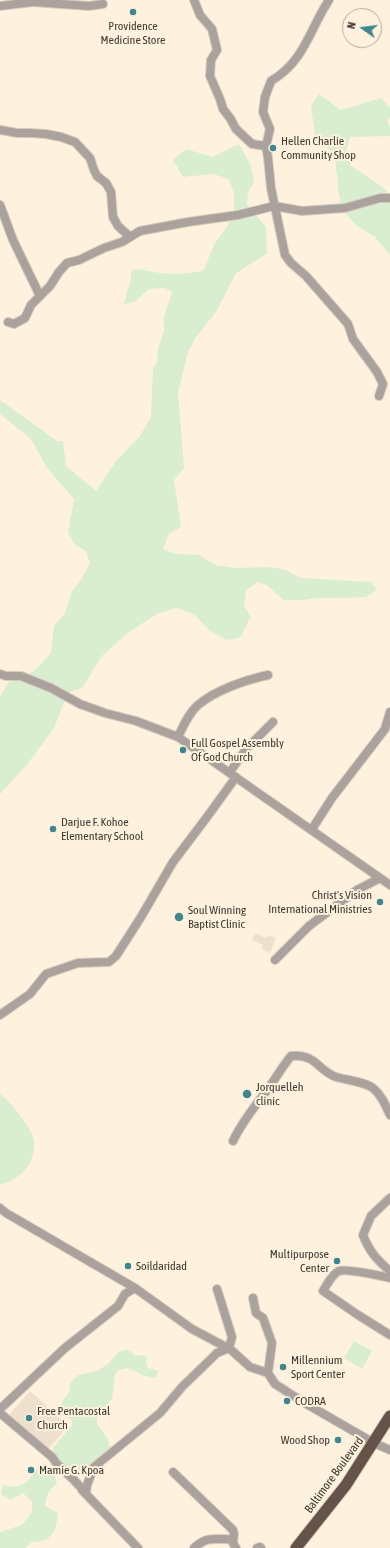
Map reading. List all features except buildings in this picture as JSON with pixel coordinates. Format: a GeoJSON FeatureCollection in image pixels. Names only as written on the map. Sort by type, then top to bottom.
{"type":"FeatureCollection","features":[{"type":"Feature","properties":{"kind":"highway","name":"Baltimore Boulevard"},"geometry":{"type":"LineString","coordinates":[[296,1548],[346,1485],[390,1416]]}},
{"type":"Feature","properties":{"kind":"street"},"geometry":{"type":"LineString","coordinates":[[194,0],[200,16],[212,29],[216,50],[211,60],[210,76],[224,109],[236,129],[252,144],[266,146]]}},
{"type":"Feature","properties":{"kind":"street"},"geometry":{"type":"LineString","coordinates":[[329,0],[304,48],[281,75],[271,81],[265,98],[263,112],[270,129],[266,146],[274,206],[285,255],[291,263],[306,276],[348,324],[353,339],[377,372],[383,384],[379,396]]}},
{"type":"Feature","properties":{"kind":"street"},"geometry":{"type":"LineString","coordinates":[[0,6],[33,2],[89,6],[103,4]]}},
{"type":"Feature","properties":{"kind":"street"},"geometry":{"type":"LineString","coordinates":[[0,130],[17,133],[46,134],[61,137],[74,142],[90,158],[97,176],[106,183],[111,192],[113,217],[118,226],[130,237]]}},
{"type":"Feature","properties":{"kind":"street"},"geometry":{"type":"LineString","coordinates":[[8,322],[14,324],[25,318],[31,305],[50,286],[66,263],[79,260],[104,248],[116,245],[140,231],[238,215],[274,206],[302,211],[345,208],[380,198],[390,198]]}},
{"type":"Feature","properties":{"kind":"street"},"geometry":{"type":"LineString","coordinates":[[0,205],[13,240],[40,296]]}},
{"type":"Feature","properties":{"kind":"street"},"geometry":{"type":"LineString","coordinates":[[0,674],[6,676],[21,676],[51,688],[86,706],[104,713],[136,721],[178,737],[312,829],[390,885]]}},
{"type":"Feature","properties":{"kind":"street"},"geometry":{"type":"LineString","coordinates":[[178,737],[184,723],[197,706],[224,689],[247,680],[268,675]]}},
{"type":"Feature","properties":{"kind":"street"},"geometry":{"type":"LineString","coordinates":[[312,829],[332,798],[385,729],[390,712]]}},
{"type":"Feature","properties":{"kind":"street"},"geometry":{"type":"LineString","coordinates":[[0,1016],[30,994],[46,974],[78,963],[108,962],[116,956],[141,918],[172,862],[204,822],[246,749],[273,722]]}},
{"type":"Feature","properties":{"kind":"street"},"geometry":{"type":"LineString","coordinates":[[275,960],[309,926],[358,890],[380,878]]}},
{"type":"Feature","properties":{"kind":"street"},"geometry":{"type":"LineString","coordinates":[[233,1141],[280,1068],[291,1056],[301,1055],[312,1060],[335,1076],[373,1088],[383,1099],[390,1115]]}},
{"type":"Feature","properties":{"kind":"street"},"geometry":{"type":"LineString","coordinates":[[390,1198],[371,1216],[363,1235],[368,1249],[390,1271]]}},
{"type":"Feature","properties":{"kind":"street"},"geometry":{"type":"LineString","coordinates":[[0,1208],[6,1213],[135,1288],[192,1329],[229,1348],[250,1368],[268,1373]]}},
{"type":"Feature","properties":{"kind":"street"},"geometry":{"type":"LineString","coordinates":[[390,1278],[339,1271],[332,1277],[323,1291],[390,1335]]}},
{"type":"Feature","properties":{"kind":"street"},"geometry":{"type":"LineString","coordinates":[[0,1409],[65,1348],[118,1306],[125,1294],[135,1288]]}},
{"type":"Feature","properties":{"kind":"street"},"geometry":{"type":"LineString","coordinates":[[217,1288],[232,1337],[229,1348]]}},
{"type":"Feature","properties":{"kind":"street"},"geometry":{"type":"LineString","coordinates":[[252,1298],[256,1313],[263,1318],[272,1343],[268,1373],[275,1384],[374,1443],[390,1450]]}},
{"type":"Feature","properties":{"kind":"street"},"geometry":{"type":"LineString","coordinates":[[71,1477],[86,1493],[87,1485],[94,1468],[160,1412],[182,1387],[217,1352],[229,1348]]}},
{"type":"Feature","properties":{"kind":"street"},"geometry":{"type":"LineString","coordinates":[[0,1413],[37,1443],[138,1548]]}},
{"type":"Feature","properties":{"kind":"street"},"geometry":{"type":"LineString","coordinates":[[173,1472],[233,1530],[233,1543],[236,1548]]}},
{"type":"Feature","properties":{"kind":"street"},"geometry":{"type":"LineString","coordinates":[[194,1548],[207,1539],[233,1540]]}},
{"type":"Feature","properties":{"kind":"street"},"geometry":{"type":"LineString","coordinates":[[257,1548],[261,1548]]}},
{"type":"Feature","properties":{"kind":"shaded area"},"geometry":{"type":"Polygon","coordinates":[[[255,933],[266,938],[268,935],[276,938],[270,953],[261,949],[263,945],[252,940],[255,933]]]}},
{"type":"Feature","properties":{"kind":"shaded area"},"geometry":{"type":"Polygon","coordinates":[[[30,1391],[69,1426],[47,1450],[9,1415],[30,1391]]]}},
{"type":"Feature","properties":{"kind":"green space"},"geometry":{"type":"Polygon","coordinates":[[[319,94],[341,110],[381,98],[390,108],[390,117],[387,120],[390,127],[390,136],[350,137],[346,151],[350,165],[384,188],[390,195],[390,255],[375,237],[357,226],[343,211],[339,196],[335,156],[315,135],[311,106],[319,94]]]}},
{"type":"Feature","properties":{"kind":"green space"},"geometry":{"type":"Polygon","coordinates":[[[239,144],[251,166],[254,183],[248,192],[247,205],[266,227],[267,254],[236,273],[216,312],[196,337],[188,352],[178,393],[184,468],[174,480],[181,527],[169,534],[163,549],[176,554],[199,555],[215,565],[235,568],[266,567],[283,569],[301,578],[371,582],[377,590],[366,597],[283,600],[267,585],[257,582],[246,591],[244,607],[251,616],[240,638],[226,640],[209,630],[195,615],[176,608],[157,614],[129,632],[102,656],[82,688],[68,693],[54,728],[26,766],[0,794],[0,697],[8,683],[34,671],[51,653],[54,626],[65,613],[72,591],[81,580],[90,563],[86,551],[74,544],[68,532],[74,499],[47,468],[31,439],[0,414],[0,400],[57,441],[63,441],[66,466],[96,491],[116,461],[140,436],[151,417],[153,368],[157,362],[158,349],[164,330],[164,316],[172,292],[165,288],[149,289],[135,302],[124,304],[131,278],[131,270],[172,274],[203,271],[215,243],[227,227],[234,211],[234,194],[229,179],[213,174],[183,177],[173,160],[186,149],[212,157],[239,144]]]}},
{"type":"Feature","properties":{"kind":"green space"},"geometry":{"type":"Polygon","coordinates":[[[0,1094],[20,1116],[30,1130],[33,1136],[34,1149],[26,1169],[15,1179],[0,1185],[0,1094]]]}},
{"type":"Feature","properties":{"kind":"green space"},"geometry":{"type":"Polygon","coordinates":[[[354,1341],[372,1351],[362,1369],[344,1358],[354,1341]]]}},
{"type":"Feature","properties":{"kind":"green space"},"geometry":{"type":"Polygon","coordinates":[[[125,1350],[130,1351],[135,1356],[143,1355],[147,1357],[146,1363],[148,1368],[159,1371],[155,1378],[144,1376],[128,1368],[118,1370],[115,1375],[112,1399],[97,1418],[97,1423],[107,1438],[111,1449],[90,1467],[83,1471],[71,1472],[65,1469],[52,1454],[53,1448],[72,1425],[72,1420],[61,1414],[58,1408],[69,1392],[70,1383],[78,1375],[97,1371],[109,1363],[118,1352],[125,1350]]]}},
{"type":"Feature","properties":{"kind":"green space"},"geometry":{"type":"Polygon","coordinates":[[[41,1465],[55,1476],[57,1484],[48,1494],[45,1506],[58,1513],[54,1531],[48,1538],[39,1542],[32,1542],[25,1548],[0,1548],[0,1532],[22,1525],[32,1512],[32,1502],[23,1493],[10,1500],[1,1494],[3,1485],[16,1487],[25,1483],[41,1465]]]}},
{"type":"Feature","properties":{"kind":"place","name":"Providence Medicine Store"},"geometry":{"type":"Point","coordinates":[133,12]}},
{"type":"Feature","properties":{"kind":"place","name":"Hellen Charlie Community Shop"},"geometry":{"type":"Point","coordinates":[273,148]}},
{"type":"Feature","properties":{"kind":"place","name":"Full Gospel Assembly Of God Church"},"geometry":{"type":"Point","coordinates":[183,750]}},
{"type":"Feature","properties":{"kind":"place","name":"Darjue F. Kohoe Elementary School"},"geometry":{"type":"Point","coordinates":[53,829]}},
{"type":"Feature","properties":{"kind":"place","name":"Christ's Vision International Ministries"},"geometry":{"type":"Point","coordinates":[380,902]}},
{"type":"Feature","properties":{"kind":"place","name":"Soul Winning Baptist Clinic"},"geometry":{"type":"Point","coordinates":[179,917]}},
{"type":"Feature","properties":{"kind":"place","name":"Jorquelleh clinic"},"geometry":{"type":"Point","coordinates":[247,1094]}},
{"type":"Feature","properties":{"kind":"place","name":"Multipurpose Center"},"geometry":{"type":"Point","coordinates":[337,1261]}},
{"type":"Feature","properties":{"kind":"place","name":"Soildaridad"},"geometry":{"type":"Point","coordinates":[128,1266]}},
{"type":"Feature","properties":{"kind":"place","name":"Millennium Sport Center"},"geometry":{"type":"Point","coordinates":[283,1367]}},
{"type":"Feature","properties":{"kind":"place","name":"CODRA"},"geometry":{"type":"Point","coordinates":[287,1401]}},
{"type":"Feature","properties":{"kind":"place","name":"Free Pentacostal Church"},"geometry":{"type":"Point","coordinates":[29,1418]}},
{"type":"Feature","properties":{"kind":"place","name":"Wood Shop"},"geometry":{"type":"Point","coordinates":[338,1440]}},
{"type":"Feature","properties":{"kind":"place","name":"Mamie G. Kpoa"},"geometry":{"type":"Point","coordinates":[31,1470]}}]}
